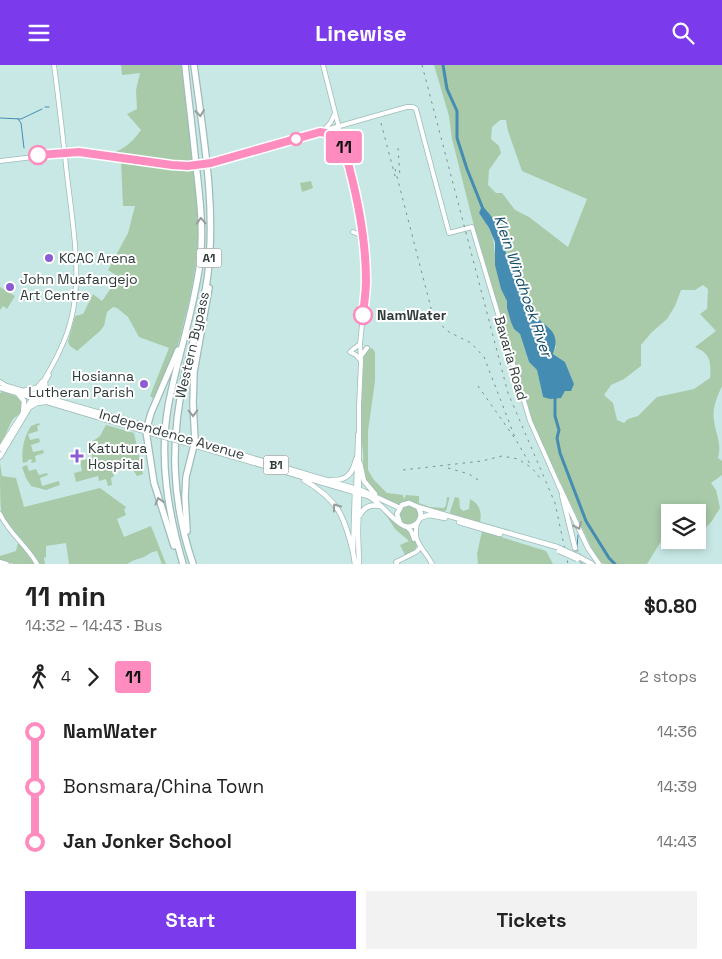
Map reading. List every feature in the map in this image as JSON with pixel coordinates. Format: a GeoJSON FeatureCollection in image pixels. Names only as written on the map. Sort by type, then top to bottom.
{"type":"FeatureCollection","features":[{"type":"Feature","properties":{"kind":"highway","name":"Western Bypass"},"geometry":{"type":"LineString","coordinates":[[182,564],[173,530],[167,495],[165,441],[168,408],[196,284],[202,240],[185,65]]}},
{"type":"Feature","properties":{"kind":"highway","name":"Western Bypass"},"geometry":{"type":"LineString","coordinates":[[194,65],[207,168],[211,226],[207,282],[180,396],[174,448],[174,475],[178,503],[184,534],[194,564]]}},
{"type":"Feature","properties":{"kind":"highway"},"geometry":{"type":"LineString","coordinates":[[194,564],[186,526],[185,497],[193,443],[194,372],[208,297],[212,249],[211,226]]}},
{"type":"Feature","properties":{"kind":"highway"},"geometry":{"type":"LineString","coordinates":[[182,564],[156,493],[146,429],[174,361],[196,284]]}},
{"type":"Feature","properties":{"kind":"main road","name":"Independence Avenue"},"geometry":{"type":"LineString","coordinates":[[0,382],[48,402],[159,432],[293,475],[378,497],[400,508],[409,503],[418,507]]}},
{"type":"Feature","properties":{"kind":"main road"},"geometry":{"type":"LineString","coordinates":[[24,391],[34,389],[43,382],[47,393],[55,399]]}},
{"type":"Feature","properties":{"kind":"main road","name":"Independence Avenue"},"geometry":{"type":"LineString","coordinates":[[0,389],[55,399],[146,429]]}},
{"type":"Feature","properties":{"kind":"main road"},"geometry":{"type":"LineString","coordinates":[[17,393],[24,401],[24,413]]}},
{"type":"Feature","properties":{"kind":"main road"},"geometry":{"type":"LineString","coordinates":[[30,407],[37,403],[48,402]]}},
{"type":"Feature","properties":{"kind":"main road","name":"Independence Avenue"},"geometry":{"type":"LineString","coordinates":[[193,443],[318,477],[357,491],[372,498],[406,527]]}},
{"type":"Feature","properties":{"kind":"main road"},"geometry":{"type":"LineString","coordinates":[[318,477],[337,480],[345,478],[351,473],[358,461]]}},
{"type":"Feature","properties":{"kind":"main road"},"geometry":{"type":"LineString","coordinates":[[358,461],[364,481],[370,491],[378,497]]}},
{"type":"Feature","properties":{"kind":"main road","name":"B1"},"geometry":{"type":"LineString","coordinates":[[293,475],[321,490],[332,501],[344,520],[353,552],[354,564]]}},
{"type":"Feature","properties":{"kind":"main road"},"geometry":{"type":"LineString","coordinates":[[560,486],[575,548]]}},
{"type":"Feature","properties":{"kind":"main road"},"geometry":{"type":"LineString","coordinates":[[560,486],[591,553],[599,564]]}},
{"type":"Feature","properties":{"kind":"main road"},"geometry":{"type":"LineString","coordinates":[[357,491],[360,564]]}},
{"type":"Feature","properties":{"kind":"main road"},"geometry":{"type":"LineString","coordinates":[[353,552],[357,491]]}},
{"type":"Feature","properties":{"kind":"main road"},"geometry":{"type":"LineString","coordinates":[[358,520],[361,513],[368,507],[376,505],[384,507]]}},
{"type":"Feature","properties":{"kind":"main road"},"geometry":{"type":"LineString","coordinates":[[420,518],[418,507],[480,527]]}},
{"type":"Feature","properties":{"kind":"main road"},"geometry":{"type":"LineString","coordinates":[[400,508],[397,514],[400,523]]}},
{"type":"Feature","properties":{"kind":"main road"},"geometry":{"type":"LineString","coordinates":[[406,527],[417,523],[420,518],[426,515],[433,515],[558,549],[589,563]]}},
{"type":"Feature","properties":{"kind":"street"},"geometry":{"type":"LineString","coordinates":[[0,449],[54,363],[64,341],[73,309],[76,269],[54,65]]}},
{"type":"Feature","properties":{"kind":"street"},"geometry":{"type":"LineString","coordinates":[[323,65],[345,152]]}},
{"type":"Feature","properties":{"kind":"street"},"geometry":{"type":"LineString","coordinates":[[333,103],[356,195],[364,240],[366,279],[361,344],[357,491]]}},
{"type":"Feature","properties":{"kind":"street","name":"Bavaria Road"},"geometry":{"type":"LineString","coordinates":[[339,126],[407,107],[416,109],[449,233],[472,227],[523,400],[536,435],[560,486]]}},
{"type":"Feature","properties":{"kind":"street"},"geometry":{"type":"LineString","coordinates":[[320,132],[332,122],[334,110]]}},
{"type":"Feature","properties":{"kind":"street"},"geometry":{"type":"LineString","coordinates":[[0,161],[64,152],[81,152],[172,165],[194,165],[211,163],[339,126]]}},
{"type":"Feature","properties":{"kind":"street"},"geometry":{"type":"LineString","coordinates":[[320,132],[334,136],[343,144]]}},
{"type":"Feature","properties":{"kind":"street"},"geometry":{"type":"LineString","coordinates":[[352,232],[357,233],[364,240]]}},
{"type":"Feature","properties":{"kind":"street"},"geometry":{"type":"LineString","coordinates":[[361,344],[367,348],[361,354]]}},
{"type":"Feature","properties":{"kind":"street"},"geometry":{"type":"LineString","coordinates":[[361,344],[351,351],[361,361]]}},
{"type":"Feature","properties":{"kind":"street"},"geometry":{"type":"LineString","coordinates":[[0,457],[35,396]]}},
{"type":"Feature","properties":{"kind":"street"},"geometry":{"type":"LineString","coordinates":[[0,514],[7,526],[38,564]]}},
{"type":"Feature","properties":{"kind":"street","name":"Independence Avenue"},"geometry":{"type":"LineString","coordinates":[[417,523],[415,536],[421,548]]}},
{"type":"Feature","properties":{"kind":"street","name":"Independence Avenue"},"geometry":{"type":"LineString","coordinates":[[406,527],[411,531],[414,540],[432,564]]}},
{"type":"Feature","properties":{"kind":"street"},"geometry":{"type":"LineString","coordinates":[[397,563],[421,548]]}},
{"type":"Feature","properties":{"kind":"street"},"geometry":{"type":"LineString","coordinates":[[0,562],[7,564]]}},
{"type":"Feature","properties":{"kind":"green space"},"geometry":{"type":"Polygon","coordinates":[[[121,65],[182,65],[194,160],[192,162],[167,163],[110,154],[127,145],[141,130],[127,114],[137,109],[136,90],[140,73],[122,75],[121,65]]]}},
{"type":"Feature","properties":{"kind":"green space"},"geometry":{"type":"Polygon","coordinates":[[[434,65],[722,65],[722,386],[715,403],[714,416],[719,443],[718,458],[722,461],[722,475],[711,483],[716,490],[720,508],[706,527],[706,504],[661,504],[661,541],[647,564],[602,563],[593,551],[535,429],[474,226],[452,139],[449,116],[434,65]],[[500,120],[492,127],[491,139],[499,146],[501,153],[489,170],[488,185],[496,193],[502,193],[515,210],[529,217],[568,247],[587,199],[522,171],[506,120],[500,120]],[[486,210],[479,213],[490,229],[493,238],[501,289],[508,301],[507,304],[514,329],[520,334],[529,362],[537,370],[543,397],[565,391],[574,384],[565,362],[553,354],[556,347],[549,328],[535,316],[530,308],[516,272],[504,250],[505,244],[497,226],[486,210]],[[703,285],[695,290],[681,290],[675,306],[667,319],[641,345],[641,366],[624,379],[611,385],[604,395],[613,403],[617,420],[624,423],[628,419],[638,416],[657,397],[694,389],[710,378],[709,359],[695,347],[716,331],[700,314],[707,309],[708,289],[703,285]]]}},
{"type":"Feature","properties":{"kind":"green space"},"geometry":{"type":"Polygon","coordinates":[[[121,160],[194,168],[198,205],[197,256],[178,345],[154,399],[150,396],[169,348],[139,337],[128,317],[117,308],[113,307],[107,312],[104,326],[77,351],[68,342],[75,316],[83,314],[93,294],[102,301],[111,288],[108,284],[119,277],[108,270],[128,233],[135,206],[123,206],[121,160]]]}},
{"type":"Feature","properties":{"kind":"green space"},"geometry":{"type":"Polygon","coordinates":[[[311,181],[313,188],[302,192],[300,183],[311,181]]]}},
{"type":"Feature","properties":{"kind":"green space"},"geometry":{"type":"Polygon","coordinates":[[[0,287],[15,296],[7,309],[3,306],[0,310],[0,287]]]}},
{"type":"Feature","properties":{"kind":"green space"},"geometry":{"type":"Polygon","coordinates":[[[372,348],[375,352],[375,381],[368,431],[368,470],[374,480],[387,493],[403,495],[404,499],[406,495],[419,496],[419,503],[430,507],[444,508],[447,497],[449,497],[446,511],[434,510],[410,502],[398,505],[370,488],[364,477],[361,411],[364,353],[372,348]]]}},
{"type":"Feature","properties":{"kind":"green space"},"geometry":{"type":"Polygon","coordinates":[[[3,392],[18,397],[23,401],[22,411],[13,419],[0,446],[0,393],[3,392]]]}},
{"type":"Feature","properties":{"kind":"green space"},"geometry":{"type":"Polygon","coordinates":[[[39,423],[40,425],[37,426],[38,431],[28,434],[30,440],[39,438],[40,442],[31,445],[33,452],[43,450],[44,453],[35,456],[36,462],[31,463],[32,460],[29,459],[23,463],[23,448],[27,435],[31,426],[39,423]]]}},
{"type":"Feature","properties":{"kind":"green space"},"geometry":{"type":"Polygon","coordinates":[[[106,425],[134,433],[143,474],[137,476],[131,466],[113,471],[112,485],[108,486],[106,479],[99,481],[98,476],[76,482],[74,473],[82,471],[80,461],[92,457],[91,452],[111,447],[110,442],[90,447],[89,444],[100,436],[106,425]]]}},
{"type":"Feature","properties":{"kind":"green space"},"geometry":{"type":"Polygon","coordinates":[[[0,463],[2,476],[16,478],[24,507],[100,488],[126,507],[124,510],[126,515],[117,519],[124,537],[151,526],[166,564],[162,564],[157,551],[127,564],[69,564],[66,543],[46,546],[45,564],[39,564],[4,518],[1,510],[0,463]]]}},
{"type":"Feature","properties":{"kind":"green space"},"geometry":{"type":"Polygon","coordinates":[[[27,465],[29,471],[36,469],[39,475],[47,473],[48,475],[40,478],[42,486],[59,481],[60,485],[46,490],[31,486],[22,467],[27,465]]]}},
{"type":"Feature","properties":{"kind":"green space"},"geometry":{"type":"Polygon","coordinates":[[[455,497],[459,498],[460,508],[463,511],[469,509],[470,499],[476,503],[481,516],[480,523],[451,515],[450,512],[455,497]]]}},
{"type":"Feature","properties":{"kind":"green space"},"geometry":{"type":"Polygon","coordinates":[[[409,505],[416,508],[419,515],[416,522],[409,525],[402,522],[399,515],[402,508],[409,505]]]}},
{"type":"Feature","properties":{"kind":"green space"},"geometry":{"type":"Polygon","coordinates":[[[382,509],[400,526],[409,531],[417,545],[415,551],[405,555],[400,545],[409,541],[395,529],[382,509]]]}},
{"type":"Feature","properties":{"kind":"green space"},"geometry":{"type":"Polygon","coordinates":[[[482,531],[546,551],[553,564],[478,564],[477,554],[482,531]]]}},
{"type":"Feature","properties":{"kind":"green space"},"geometry":{"type":"Polygon","coordinates":[[[18,543],[35,564],[14,564],[0,560],[0,556],[16,551],[18,543]]]}},
{"type":"Feature","properties":{"kind":"water"},"geometry":{"type":"Polygon","coordinates":[[[482,206],[501,231],[505,251],[529,307],[553,333],[555,345],[553,354],[565,362],[574,384],[571,391],[565,391],[561,398],[550,399],[543,397],[537,370],[529,362],[520,334],[514,329],[511,322],[507,301],[501,289],[495,265],[495,242],[489,228],[479,213],[482,206]]]}},
{"type":"Feature","properties":{"kind":"waterway","name":"Klein Windhoek River"},"geometry":{"type":"LineString","coordinates":[[443,65],[447,89],[457,111],[457,138],[483,209]]}},
{"type":"Feature","properties":{"kind":"waterway"},"geometry":{"type":"LineString","coordinates":[[0,118],[21,119],[42,109]]}},
{"type":"Feature","properties":{"kind":"waterway"},"geometry":{"type":"LineString","coordinates":[[18,119],[21,123],[24,148]]}},
{"type":"Feature","properties":{"kind":"waterway","name":"Klein Windhoek River"},"geometry":{"type":"LineString","coordinates":[[555,395],[555,416],[559,430],[557,438],[560,453],[586,521],[609,558],[615,564]]}},
{"type":"Feature","properties":{"kind":"waterway"},"geometry":{"type":"LineString","coordinates":[[577,548],[578,535]]}},
{"type":"Feature","properties":{"kind":"tunnel"},"geometry":{"type":"LineString","coordinates":[[575,548],[583,564]]}},
{"type":"Feature","properties":{"kind":"railway"},"geometry":{"type":"LineString","coordinates":[[422,65],[508,393],[555,503],[568,564]]}},
{"type":"Feature","properties":{"kind":"railway"},"geometry":{"type":"LineString","coordinates":[[381,123],[395,176]]}},
{"type":"Feature","properties":{"kind":"railway"},"geometry":{"type":"LineString","coordinates":[[398,148],[400,177]]}},
{"type":"Feature","properties":{"kind":"railway"},"geometry":{"type":"LineString","coordinates":[[395,169],[432,312],[441,325],[449,332],[471,343],[484,357],[516,440]]}},
{"type":"Feature","properties":{"kind":"railway"},"geometry":{"type":"LineString","coordinates":[[478,386],[516,440],[530,464]]}},
{"type":"Feature","properties":{"kind":"railway"},"geometry":{"type":"LineString","coordinates":[[403,470],[482,461],[502,456],[518,459],[532,468],[540,478]]}},
{"type":"Feature","properties":{"kind":"railway"},"geometry":{"type":"LineString","coordinates":[[448,468],[469,474],[480,481]]}},
{"type":"Feature","properties":{"kind":"bus line","name":"11"},"geometry":{"type":"LineString","coordinates":[[38,155],[79,152],[144,162],[188,166],[211,163],[320,132],[330,134],[343,144],[360,212],[366,279],[363,315]]}},
{"type":"Feature","properties":{"kind":"place","name":"KCAC Arena"},"geometry":{"type":"Point","coordinates":[49,258]}},
{"type":"Feature","properties":{"kind":"place","name":"John Muafangejo Art Centre"},"geometry":{"type":"Point","coordinates":[10,287]}},
{"type":"Feature","properties":{"kind":"place","name":"NamWater"},"geometry":{"type":"Point","coordinates":[363,315]}},
{"type":"Feature","properties":{"kind":"place","name":"Hosianna Lutheran Parish"},"geometry":{"type":"Point","coordinates":[144,384]}},
{"type":"Feature","properties":{"kind":"place","name":"Katutura Hospital"},"geometry":{"type":"Point","coordinates":[77,456]}}]}
